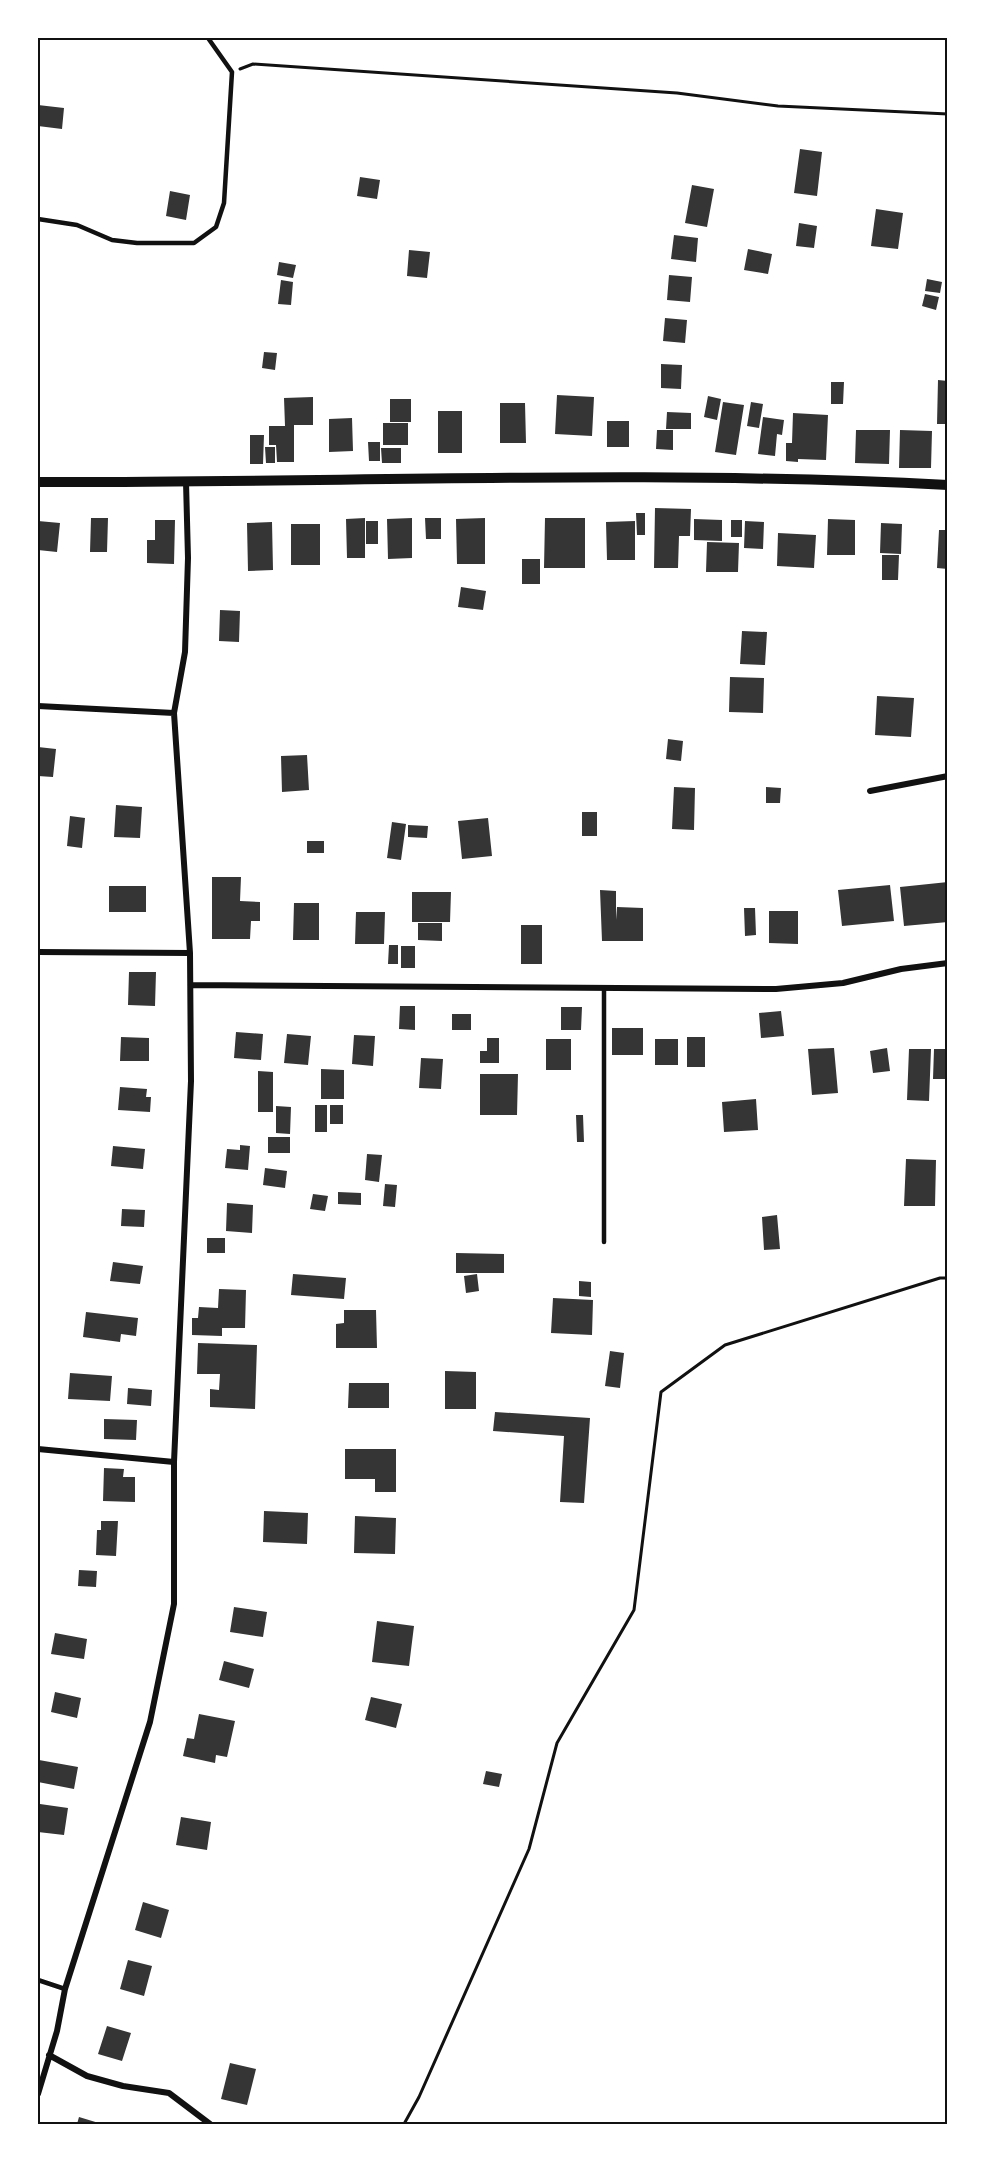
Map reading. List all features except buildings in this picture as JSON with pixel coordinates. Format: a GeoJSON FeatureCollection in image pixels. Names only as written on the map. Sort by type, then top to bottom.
{"type":"FeatureCollection","features":[{"type":"Feature","properties":{"kind":"street"},"geometry":{"type":"LineString","coordinates":[[38,482],[698,476],[828,478],[948,485]]}},
{"type":"Feature","properties":{"kind":"street"},"geometry":{"type":"LineString","coordinates":[[38,2094],[57,2031],[65,1989],[150,1722],[174,1604],[174,1462],[191,1081],[192,985],[174,713],[185,652],[188,558],[186,482]]}},
{"type":"Feature","properties":{"kind":"street"},"geometry":{"type":"LineString","coordinates":[[38,706],[174,713]]}},
{"type":"Feature","properties":{"kind":"street"},"geometry":{"type":"LineString","coordinates":[[870,791],[948,776]]}},
{"type":"Feature","properties":{"kind":"street"},"geometry":{"type":"LineString","coordinates":[[38,952],[190,953]]}},
{"type":"Feature","properties":{"kind":"street"},"geometry":{"type":"LineString","coordinates":[[192,985],[776,989],[843,983],[901,969],[948,963]]}},
{"type":"Feature","properties":{"kind":"street"},"geometry":{"type":"LineString","coordinates":[[38,1449],[174,1462]]}},
{"type":"Feature","properties":{"kind":"street"},"geometry":{"type":"LineString","coordinates":[[50,2055],[87,2076],[123,2086],[169,2093],[210,2124]]}},
{"type":"Feature","properties":{"kind":"lane"},"geometry":{"type":"LineString","coordinates":[[38,219],[77,225],[112,240],[137,243],[194,243],[216,227],[224,203],[232,72],[208,38]]}},
{"type":"Feature","properties":{"kind":"lane"},"geometry":{"type":"LineString","coordinates":[[604,988],[604,1242]]}},
{"type":"Feature","properties":{"kind":"lane"},"geometry":{"type":"LineString","coordinates":[[38,1980],[65,1989]]}},
{"type":"Feature","properties":{"kind":"path"},"geometry":{"type":"LineString","coordinates":[[232,72],[253,64],[677,93],[778,106],[948,114]]}},
{"type":"Feature","properties":{"kind":"path"},"geometry":{"type":"LineString","coordinates":[[404,2124],[419,2097],[529,1849],[557,1743],[634,1610],[662,1392],[725,1345],[940,1278],[948,1278]]}}]}
